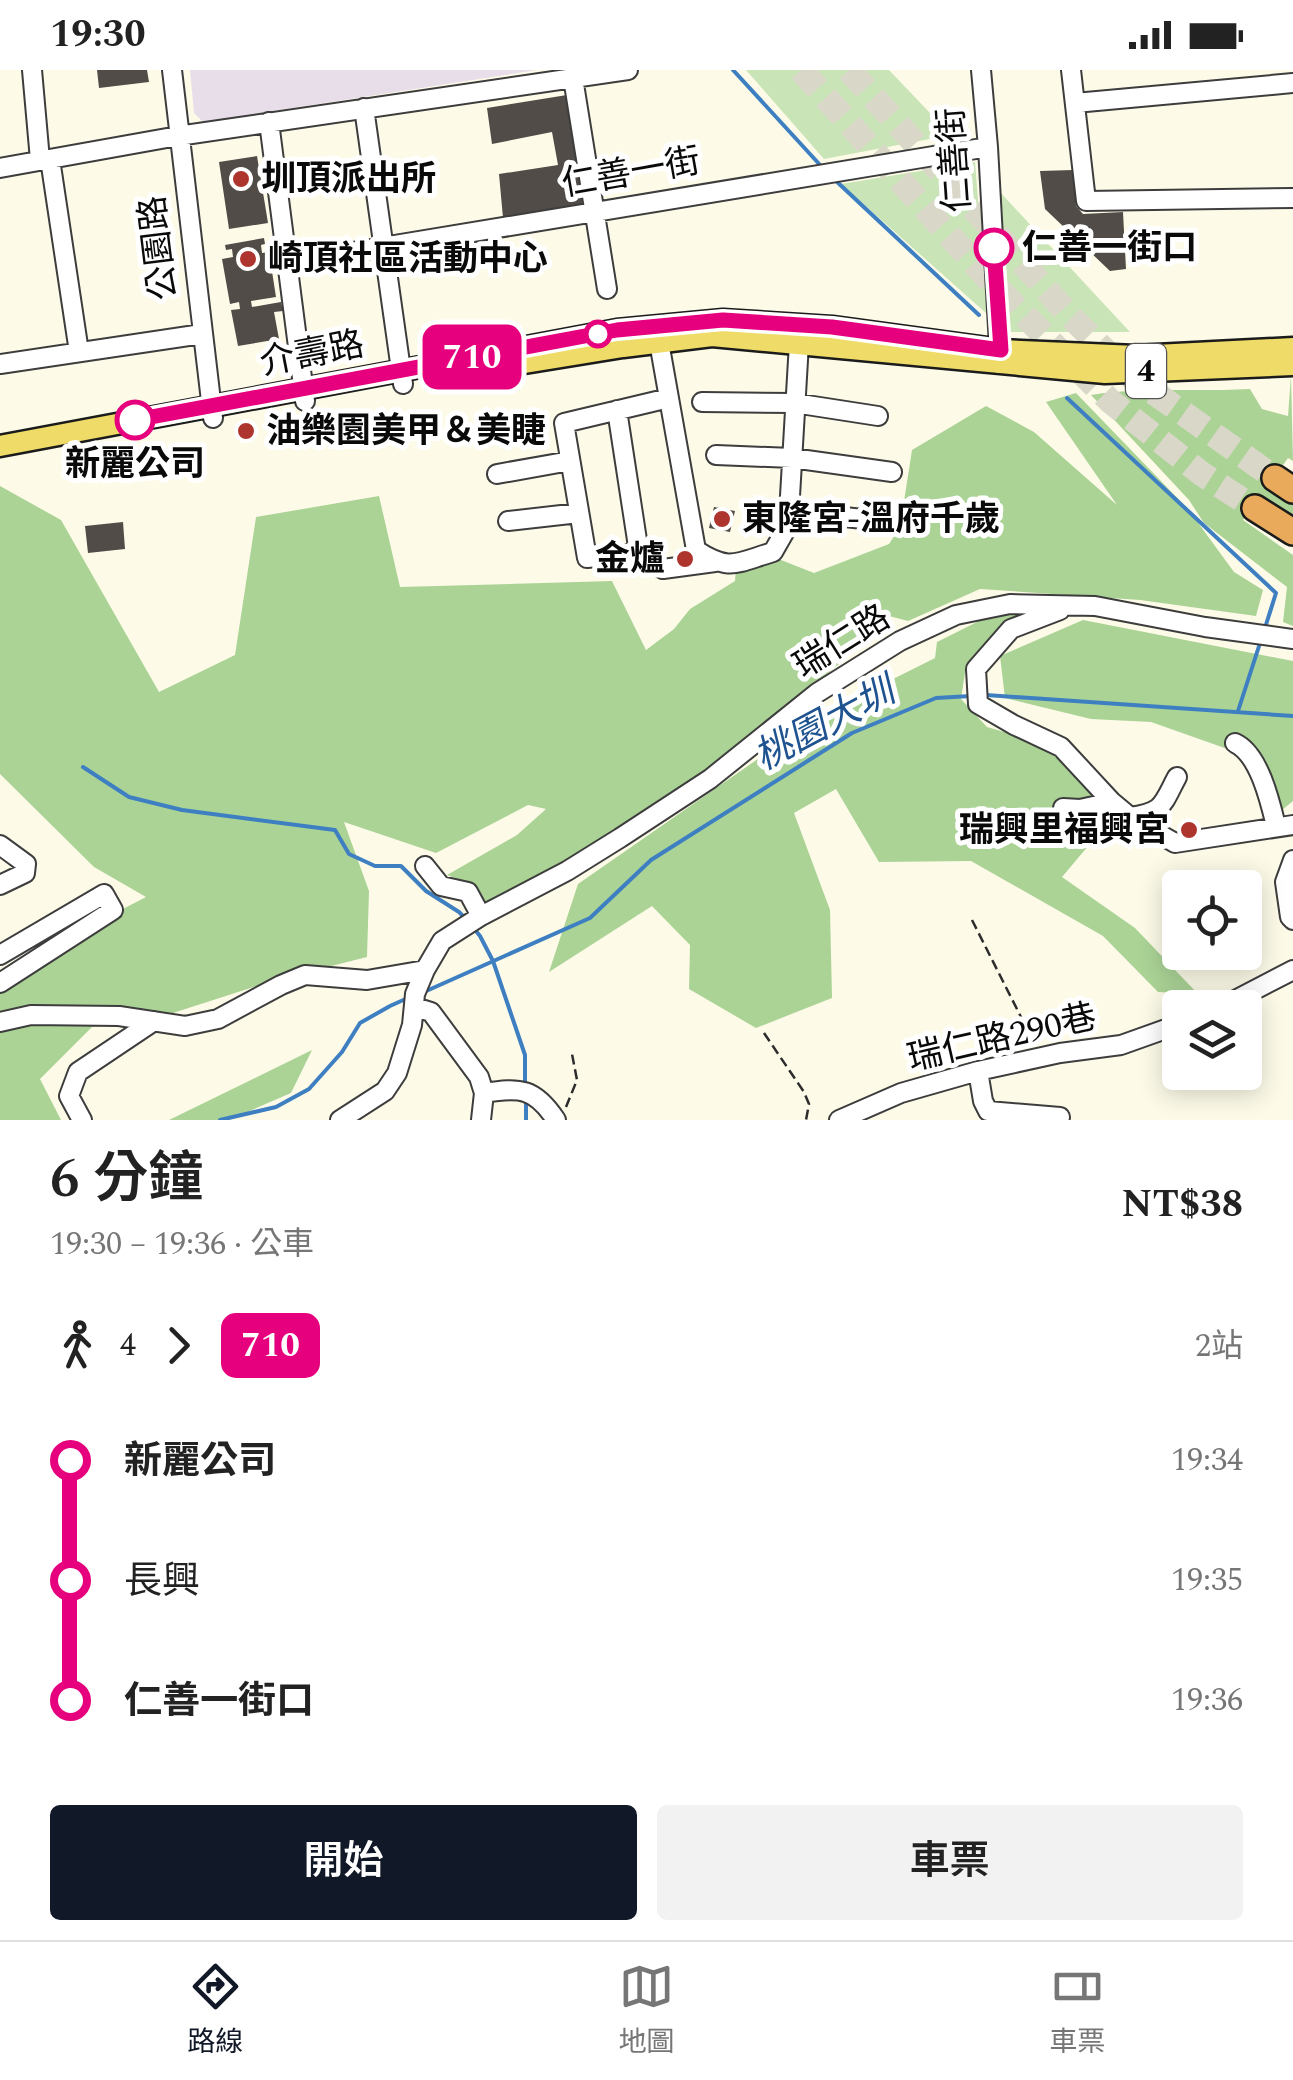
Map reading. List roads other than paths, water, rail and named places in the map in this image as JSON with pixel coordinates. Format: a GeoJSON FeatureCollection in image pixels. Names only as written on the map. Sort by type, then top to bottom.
{"type":"FeatureCollection","features":[{"type":"Feature","properties":{"kind":"highway"},"geometry":{"type":"LineString","coordinates":[[1255,508],[1293,532]]}},
{"type":"Feature","properties":{"kind":"main road","name":"介壽路"},"geometry":{"type":"LineString","coordinates":[[0,446],[402,377],[617,330],[723,320],[832,327],[1105,373],[1293,365]]}},
{"type":"Feature","properties":{"kind":"main road","name":"介壽路"},"geometry":{"type":"LineString","coordinates":[[402,377],[712,336],[1001,358],[1293,348]]}},
{"type":"Feature","properties":{"kind":"main road","name":"介壽路"},"geometry":{"type":"LineString","coordinates":[[0,460],[212,412]]}},
{"type":"Feature","properties":{"kind":"street"},"geometry":{"type":"LineString","coordinates":[[32,70],[79,352]]}},
{"type":"Feature","properties":{"kind":"street","name":"公園路"},"geometry":{"type":"LineString","coordinates":[[172,70],[212,412]]}},
{"type":"Feature","properties":{"kind":"street"},"geometry":{"type":"LineString","coordinates":[[0,168],[178,136],[628,70]]}},
{"type":"Feature","properties":{"kind":"street","name":"仁善街"},"geometry":{"type":"LineString","coordinates":[[981,70],[1001,358]]}},
{"type":"Feature","properties":{"kind":"street"},"geometry":{"type":"LineString","coordinates":[[1071,70],[1086,201],[1293,198]]}},
{"type":"Feature","properties":{"kind":"street"},"geometry":{"type":"LineString","coordinates":[[573,78],[606,289]]}},
{"type":"Feature","properties":{"kind":"street"},"geometry":{"type":"LineString","coordinates":[[1075,103],[1293,83]]}},
{"type":"Feature","properties":{"kind":"street"},"geometry":{"type":"LineString","coordinates":[[364,108],[402,377]]}},
{"type":"Feature","properties":{"kind":"street"},"geometry":{"type":"LineString","coordinates":[[269,122],[304,395]]}},
{"type":"Feature","properties":{"kind":"street","name":"仁善一街"},"geometry":{"type":"LineString","coordinates":[[286,263],[988,146]]}},
{"type":"Feature","properties":{"kind":"street"},"geometry":{"type":"LineString","coordinates":[[0,364],[202,334]]}},
{"type":"Feature","properties":{"kind":"street"},"geometry":{"type":"LineString","coordinates":[[659,342],[696,550],[715,562]]}},
{"type":"Feature","properties":{"kind":"street"},"geometry":{"type":"LineString","coordinates":[[669,398],[564,422],[586,558],[639,553],[664,569],[715,562],[730,565],[773,552],[785,531],[788,511],[799,342]]}},
{"type":"Feature","properties":{"kind":"street"},"geometry":{"type":"LineString","coordinates":[[702,402],[794,403],[878,416]]}},
{"type":"Feature","properties":{"kind":"street"},"geometry":{"type":"LineString","coordinates":[[617,410],[639,553]]}},
{"type":"Feature","properties":{"kind":"street"},"geometry":{"type":"LineString","coordinates":[[716,455],[792,458],[892,472]]}},
{"type":"Feature","properties":{"kind":"street"},"geometry":{"type":"LineString","coordinates":[[496,474],[570,460]]}},
{"type":"Feature","properties":{"kind":"street"},"geometry":{"type":"LineString","coordinates":[[788,511],[882,521]]}},
{"type":"Feature","properties":{"kind":"street"},"geometry":{"type":"LineString","coordinates":[[508,521],[579,513]]}},
{"type":"Feature","properties":{"kind":"street","name":"瑞仁路"},"geometry":{"type":"LineString","coordinates":[[425,970],[442,941],[568,871],[710,779],[816,693],[900,641],[956,615],[1010,604],[1095,606],[1204,628],[1293,639]]}},
{"type":"Feature","properties":{"kind":"street"},"geometry":{"type":"LineString","coordinates":[[1072,606],[1011,629],[976,669],[978,704],[1061,747],[1130,818],[1175,843],[1285,826],[1244,747],[1235,743]]}},
{"type":"Feature","properties":{"kind":"street"},"geometry":{"type":"LineString","coordinates":[[1130,818],[1153,814],[1177,777]]}},
{"type":"Feature","properties":{"kind":"street"},"geometry":{"type":"LineString","coordinates":[[1063,808],[1080,809],[1112,802]]}},
{"type":"Feature","properties":{"kind":"street"},"geometry":{"type":"LineString","coordinates":[[0,846],[26,864],[25,873],[0,885]]}},
{"type":"Feature","properties":{"kind":"street"},"geometry":{"type":"LineString","coordinates":[[1293,860],[1285,882],[1293,920]]}},
{"type":"Feature","properties":{"kind":"street"},"geometry":{"type":"LineString","coordinates":[[424,866],[441,886],[468,892],[481,916]]}},
{"type":"Feature","properties":{"kind":"street"},"geometry":{"type":"LineString","coordinates":[[0,955],[104,894],[113,910],[0,983]]}},
{"type":"Feature","properties":{"kind":"street"},"geometry":{"type":"LineString","coordinates":[[340,1120],[384,1091],[397,1074],[415,994],[425,970]]}},
{"type":"Feature","properties":{"kind":"street"},"geometry":{"type":"LineString","coordinates":[[0,1022],[31,1015],[119,1016],[185,1026],[218,1019],[305,976],[366,980],[425,970]]}},
{"type":"Feature","properties":{"kind":"street"},"geometry":{"type":"LineString","coordinates":[[1255,990],[1293,970]]}},
{"type":"Feature","properties":{"kind":"street"},"geometry":{"type":"LineString","coordinates":[[415,1007],[430,1012],[479,1077],[484,1094],[481,1120]]}},
{"type":"Feature","properties":{"kind":"street"},"geometry":{"type":"LineString","coordinates":[[82,1120],[69,1096],[78,1072],[154,1021]]}},
{"type":"Feature","properties":{"kind":"street","name":"瑞仁路290巷"},"geometry":{"type":"LineString","coordinates":[[839,1120],[900,1093],[978,1071],[1060,1053],[1121,1045],[1162,1030]]}},
{"type":"Feature","properties":{"kind":"street"},"geometry":{"type":"LineString","coordinates":[[978,1071],[988,1111],[1060,1116]]}},
{"type":"Feature","properties":{"kind":"street"},"geometry":{"type":"LineString","coordinates":[[484,1094],[528,1093],[560,1115]]}},
{"type":"Feature","properties":{"kind":"waterway"},"geometry":{"type":"LineString","coordinates":[[733,70],[821,166]]}},
{"type":"Feature","properties":{"kind":"waterway"},"geometry":{"type":"LineString","coordinates":[[835,180],[979,315]]}},
{"type":"Feature","properties":{"kind":"waterway"},"geometry":{"type":"LineString","coordinates":[[1067,398],[1276,593],[1264,631]]}},
{"type":"Feature","properties":{"kind":"waterway"},"geometry":{"type":"LineString","coordinates":[[1238,711],[1261,640]]}},
{"type":"Feature","properties":{"kind":"waterway","name":"桃園大圳"},"geometry":{"type":"LineString","coordinates":[[986,695],[1293,716]]}},
{"type":"Feature","properties":{"kind":"waterway","name":"桃園大圳"},"geometry":{"type":"LineString","coordinates":[[424,992],[590,918],[651,860],[852,733],[936,698],[971,696]]}},
{"type":"Feature","properties":{"kind":"waterway"},"geometry":{"type":"LineString","coordinates":[[83,767],[129,797],[182,810],[335,830],[349,854],[375,866],[401,866],[426,891],[466,919]]}},
{"type":"Feature","properties":{"kind":"waterway"},"geometry":{"type":"LineString","coordinates":[[472,926],[493,961],[525,1055],[525,1085]]}},
{"type":"Feature","properties":{"kind":"waterway"},"geometry":{"type":"LineString","coordinates":[[220,1120],[276,1107],[309,1089],[342,1052],[360,1023],[410,997]]}},
{"type":"Feature","properties":{"kind":"waterway"},"geometry":{"type":"LineString","coordinates":[[526,1100],[526,1120]]}},
{"type":"Feature","properties":{"kind":"tunnel"},"geometry":{"type":"LineString","coordinates":[[801,70],[991,282],[1110,401],[1202,474],[1255,508]]}},
{"type":"Feature","properties":{"kind":"tunnel"},"geometry":{"type":"LineString","coordinates":[[849,70],[1070,316],[1132,377],[1275,478]]}},
{"type":"Feature","properties":{"kind":"place","name":"圳頂派出所"},"geometry":{"type":"Point","coordinates":[241,179]}},
{"type":"Feature","properties":{"kind":"place","name":"仁善一街口"},"geometry":{"type":"Point","coordinates":[994,248]}},
{"type":"Feature","properties":{"kind":"place","name":"崎頂社區活動中心"},"geometry":{"type":"Point","coordinates":[248,259]}},
{"type":"Feature","properties":{"kind":"place","name":"新麗公司"},"geometry":{"type":"Point","coordinates":[135,420]}},
{"type":"Feature","properties":{"kind":"place","name":"油樂園美甲＆美睫"},"geometry":{"type":"Point","coordinates":[246,431]}},
{"type":"Feature","properties":{"kind":"place","name":"東隆宮-溫府千歲"},"geometry":{"type":"Point","coordinates":[722,519]}},
{"type":"Feature","properties":{"kind":"place","name":"金爐"},"geometry":{"type":"Point","coordinates":[685,559]}},
{"type":"Feature","properties":{"kind":"place","name":"瑞興里福興宮"},"geometry":{"type":"Point","coordinates":[1189,830]}}]}
